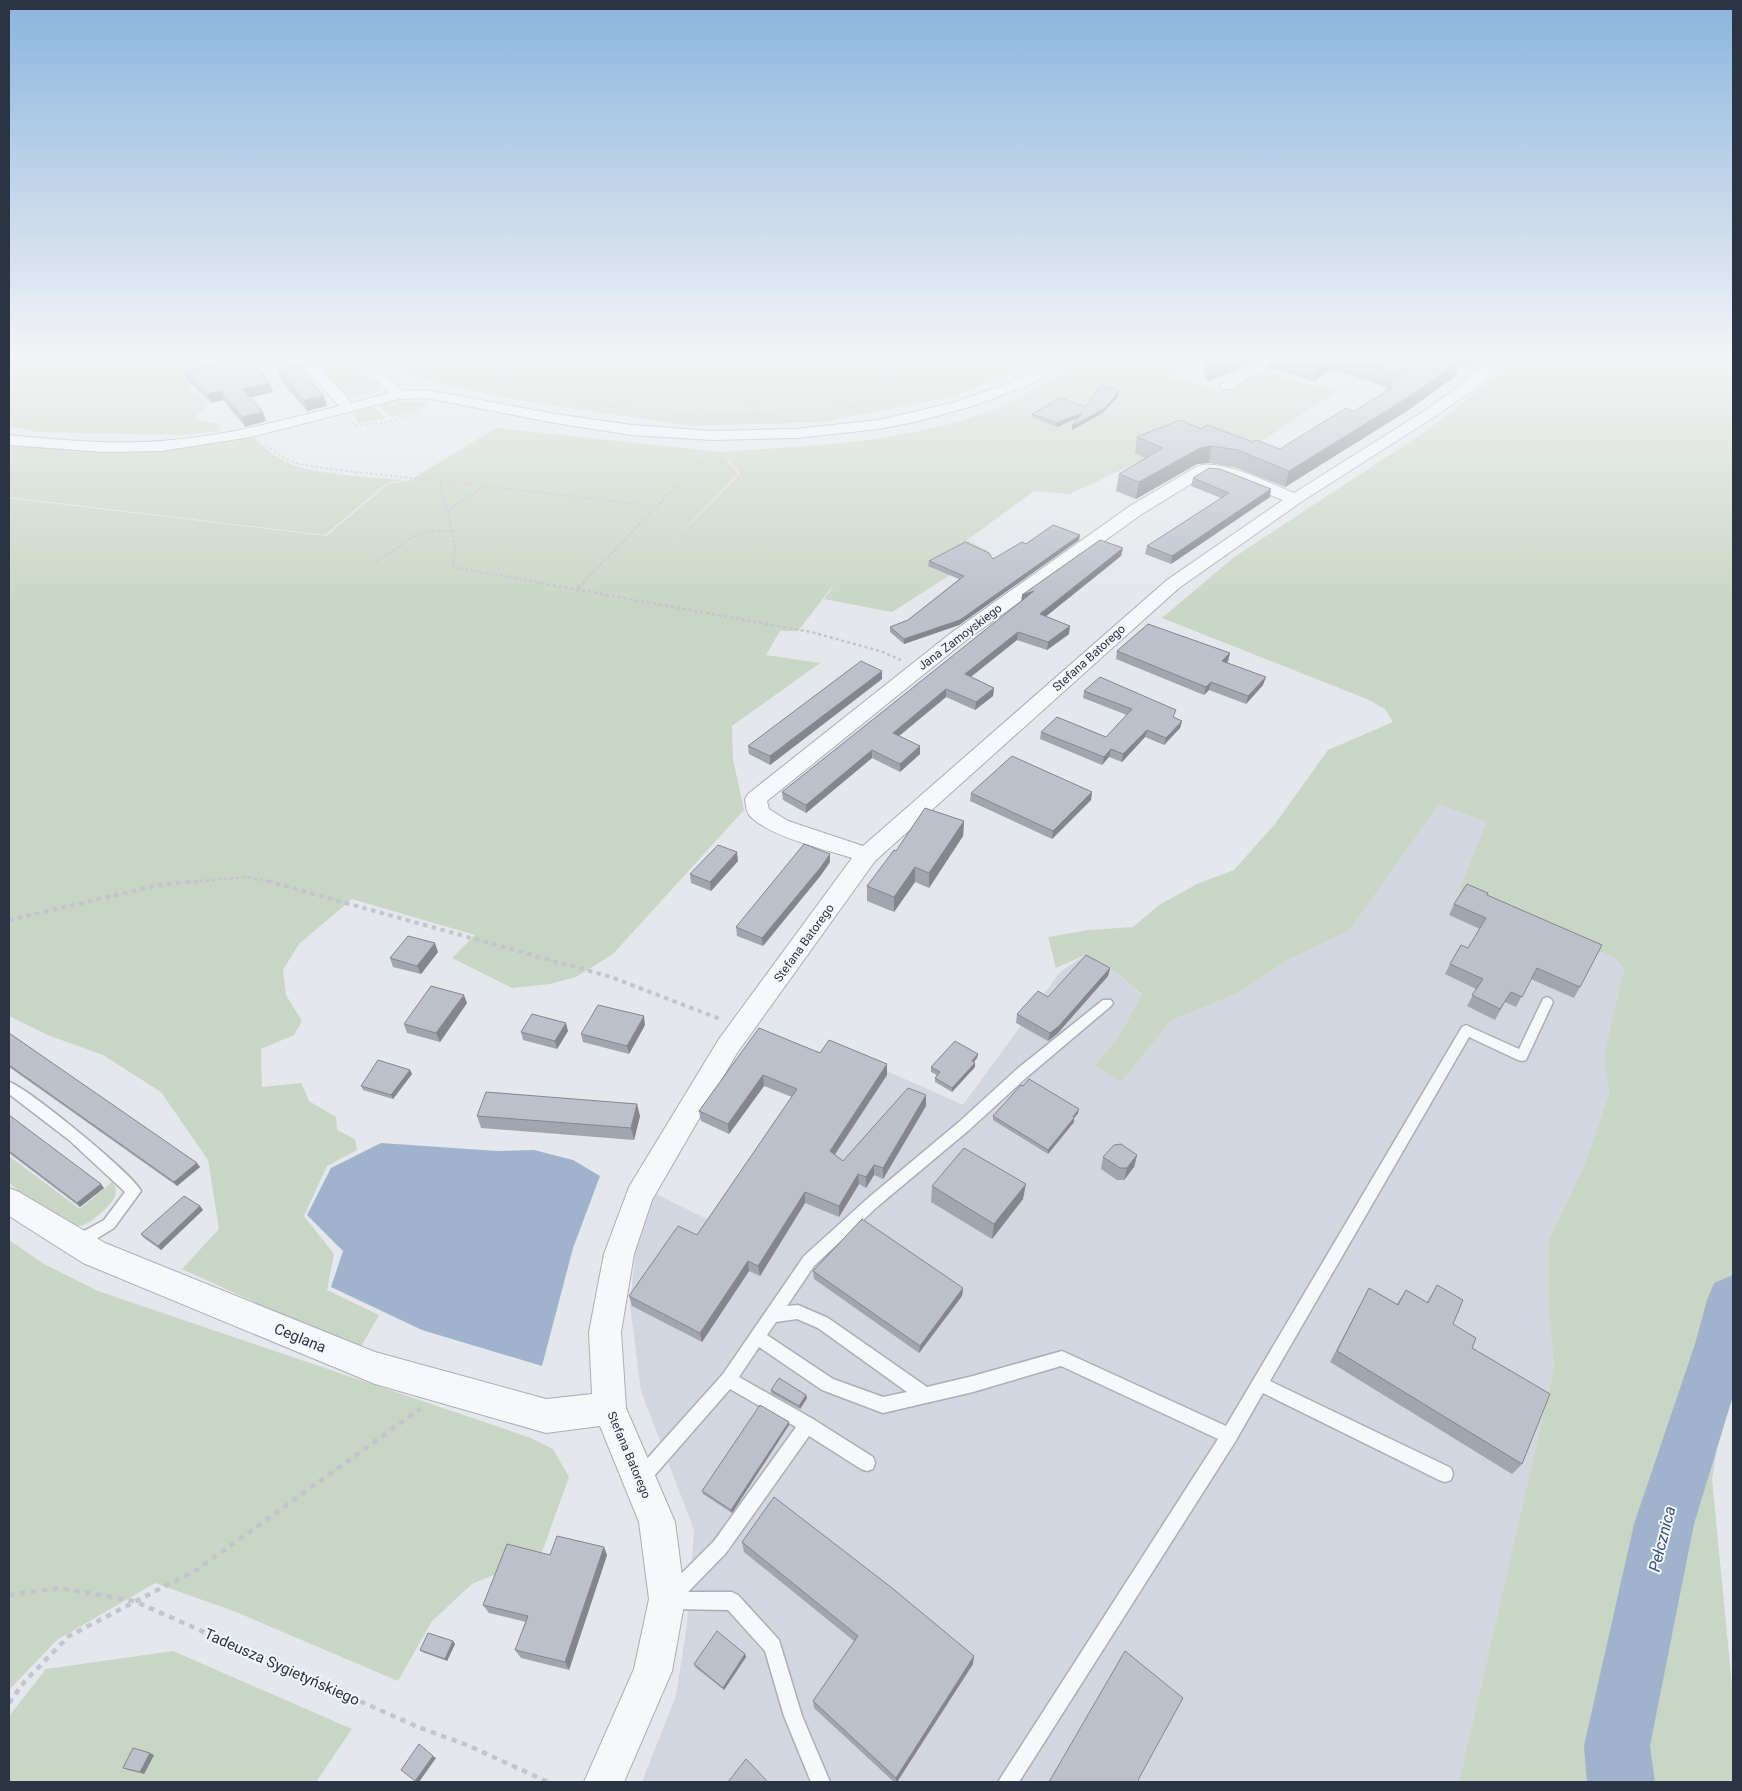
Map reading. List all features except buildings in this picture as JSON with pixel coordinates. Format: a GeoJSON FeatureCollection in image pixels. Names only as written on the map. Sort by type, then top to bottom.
{"type":"FeatureCollection","features":[{"type":"Feature","properties":{"kind":"street"},"geometry":{"type":"LineString","coordinates":[[9,440],[95,447],[160,446],[213,439]]}},
{"type":"Feature","properties":{"kind":"street","name":"Stefana Batorego"},"geometry":{"type":"LineString","coordinates":[[604,1782],[653,1671],[667,1599],[657,1522],[609,1408],[605,1332],[618,1254],[636,1204],[658,1160],[728,1046],[867,855],[1173,584],[1295,499],[1390,439]]}},
{"type":"Feature","properties":{"kind":"street","name":"Jana Zamoyskiego"},"geometry":{"type":"LineString","coordinates":[[867,855],[780,826],[758,812],[756,799],[958,637],[1102,533],[1204,469],[1221,470],[1295,499]]}},
{"type":"Feature","properties":{"kind":"street","name":"Ceglana"},"geometry":{"type":"LineString","coordinates":[[9,1201],[94,1253],[375,1368],[546,1416],[609,1408]]}},
{"type":"Feature","properties":{"kind":"lane"},"geometry":{"type":"LineString","coordinates":[[1008,1782],[1229,1436],[1466,1030],[1522,1056],[1547,1002]]}},
{"type":"Feature","properties":{"kind":"lane"},"geometry":{"type":"LineString","coordinates":[[639,1480],[728,1379],[809,1261],[872,1203],[964,1126],[1022,1073],[1107,1003]]}},
{"type":"Feature","properties":{"kind":"lane"},"geometry":{"type":"LineString","coordinates":[[9,1087],[50,1116],[108,1163],[134,1191],[109,1224],[76,1243]]}},
{"type":"Feature","properties":{"kind":"lane"},"geometry":{"type":"LineString","coordinates":[[772,1315],[798,1312],[823,1323],[925,1396]]}},
{"type":"Feature","properties":{"kind":"lane"},"geometry":{"type":"LineString","coordinates":[[756,1337],[828,1385],[883,1405],[973,1384],[1062,1358],[1229,1436]]}},
{"type":"Feature","properties":{"kind":"lane"},"geometry":{"type":"LineString","coordinates":[[728,1379],[867,1463]]}},
{"type":"Feature","properties":{"kind":"lane"},"geometry":{"type":"LineString","coordinates":[[1260,1384],[1445,1474]]}},
{"type":"Feature","properties":{"kind":"lane"},"geometry":{"type":"LineString","coordinates":[[667,1599],[720,1547],[807,1425]]}},
{"type":"Feature","properties":{"kind":"lane"},"geometry":{"type":"LineString","coordinates":[[667,1599],[732,1602],[773,1646],[793,1716],[820,1782]]}},
{"type":"Feature","properties":{"kind":"path"},"geometry":{"type":"LineString","coordinates":[[264,443],[286,459],[300,464],[344,472],[486,486],[655,506]]}},
{"type":"Feature","properties":{"kind":"path"},"geometry":{"type":"LineString","coordinates":[[578,588],[655,506],[714,447]]}},
{"type":"Feature","properties":{"kind":"path"},"geometry":{"type":"LineString","coordinates":[[440,482],[455,545],[453,566],[811,632],[880,651],[920,668]]}},
{"type":"Feature","properties":{"kind":"path"},"geometry":{"type":"LineString","coordinates":[[448,512],[450,508],[486,486]]}},
{"type":"Feature","properties":{"kind":"path"},"geometry":{"type":"LineString","coordinates":[[376,562],[400,547],[413,536],[423,532],[452,531]]}},
{"type":"Feature","properties":{"kind":"path"},"geometry":{"type":"LineString","coordinates":[[9,920],[159,885],[246,877],[286,885],[611,977],[741,1028]]}},
{"type":"Feature","properties":{"kind":"path"},"geometry":{"type":"LineString","coordinates":[[9,1703],[25,1681],[69,1636],[198,1569],[447,1389]]}},
{"type":"Feature","properties":{"kind":"path","name":"Tadeusza Sygietyńskiego"},"geometry":{"type":"LineString","coordinates":[[9,1595],[60,1588],[134,1601],[418,1727],[467,1745],[548,1782]]}},
{"type":"Feature","properties":{"kind":"shaded area"},"geometry":{"type":"Polygon","coordinates":[[[1570,645],[1458,892],[1613,957],[1624,968],[1607,1042],[1605,1060],[1609,1094],[1584,1166],[1549,1239],[1549,1308],[1554,1368],[1459,1782],[642,1782],[676,1696],[687,1624],[694,1530],[641,1391],[630,1305],[636,1246],[654,1193],[711,1221],[831,1046],[963,1105],[1060,972],[1085,955],[1117,973],[1142,996],[1118,1038],[1094,1066],[1121,1082],[1172,1020],[1236,994],[1290,959],[1350,930],[1439,804],[1570,645]]]}},
{"type":"Feature","properties":{"kind":"green space"},"geometry":{"type":"Polygon","coordinates":[[[231,439],[255,439],[286,462],[311,470],[405,480],[387,483],[325,535],[9,497],[9,443],[83,451],[129,451],[231,439]]]}},
{"type":"Feature","properties":{"kind":"green space"},"geometry":{"type":"Polygon","coordinates":[[[479,439],[595,439],[721,452],[738,474],[662,552],[740,474],[722,452],[873,439],[1188,439],[1070,494],[1034,491],[967,540],[988,551],[892,612],[824,599],[833,587],[825,585],[832,587],[798,631],[780,631],[766,655],[820,663],[732,726],[733,759],[744,810],[613,954],[576,977],[550,984],[512,988],[452,958],[475,935],[352,899],[299,944],[283,970],[286,995],[302,1021],[294,1035],[261,1049],[262,1087],[301,1083],[309,1101],[336,1117],[337,1130],[355,1139],[357,1150],[327,1166],[304,1216],[334,1254],[327,1290],[379,1315],[359,1350],[182,1269],[219,1229],[208,1160],[161,1092],[103,1055],[50,1036],[9,1016],[9,498],[326,536],[388,484],[409,481],[479,439]]]}},
{"type":"Feature","properties":{"kind":"green space"},"geometry":{"type":"Polygon","coordinates":[[[1241,439],[1266,439],[1256,445],[1241,439]]]}},
{"type":"Feature","properties":{"kind":"green space"},"geometry":{"type":"Polygon","coordinates":[[[1414,439],[1733,439],[1733,1351],[1712,1479],[1733,1696],[1733,1782],[1459,1782],[1554,1368],[1549,1308],[1549,1239],[1584,1166],[1609,1094],[1605,1060],[1607,1042],[1624,968],[1613,957],[1458,893],[1487,822],[1439,804],[1350,930],[1290,959],[1236,994],[1172,1020],[1121,1082],[1094,1066],[1118,1038],[1142,995],[1117,973],[1085,955],[1056,968],[1048,937],[1089,930],[1133,927],[1159,905],[1197,884],[1234,870],[1275,824],[1328,750],[1393,722],[1385,709],[1367,699],[1162,618],[1233,558],[1414,439]]]}},
{"type":"Feature","properties":{"kind":"green space"},"geometry":{"type":"Polygon","coordinates":[[[9,1156],[80,1209],[112,1182],[116,1191],[115,1197],[99,1215],[86,1224],[71,1225],[43,1208],[9,1183],[9,1156]]]}},
{"type":"Feature","properties":{"kind":"green space"},"geometry":{"type":"Polygon","coordinates":[[[9,1240],[44,1264],[98,1291],[531,1438],[553,1449],[569,1477],[542,1552],[507,1548],[496,1574],[472,1584],[432,1621],[398,1681],[236,1612],[155,1583],[57,1640],[9,1690],[9,1240]]]}},
{"type":"Feature","properties":{"kind":"green space"},"geometry":{"type":"Polygon","coordinates":[[[173,1651],[352,1729],[316,1782],[9,1782],[9,1716],[46,1669],[173,1651]]]}},
{"type":"Feature","properties":{"kind":"water"},"geometry":{"type":"Polygon","coordinates":[[[381,1143],[497,1151],[534,1150],[573,1160],[600,1176],[573,1248],[542,1366],[422,1330],[331,1287],[343,1251],[307,1215],[331,1168],[381,1143]]]}},
{"type":"Feature","properties":{"kind":"waterway","name":"Pełcznica"},"geometry":{"type":"LineString","coordinates":[[1621,1782],[1617,1746],[1664,1524],[1722,1344],[1733,1300]]}}]}
